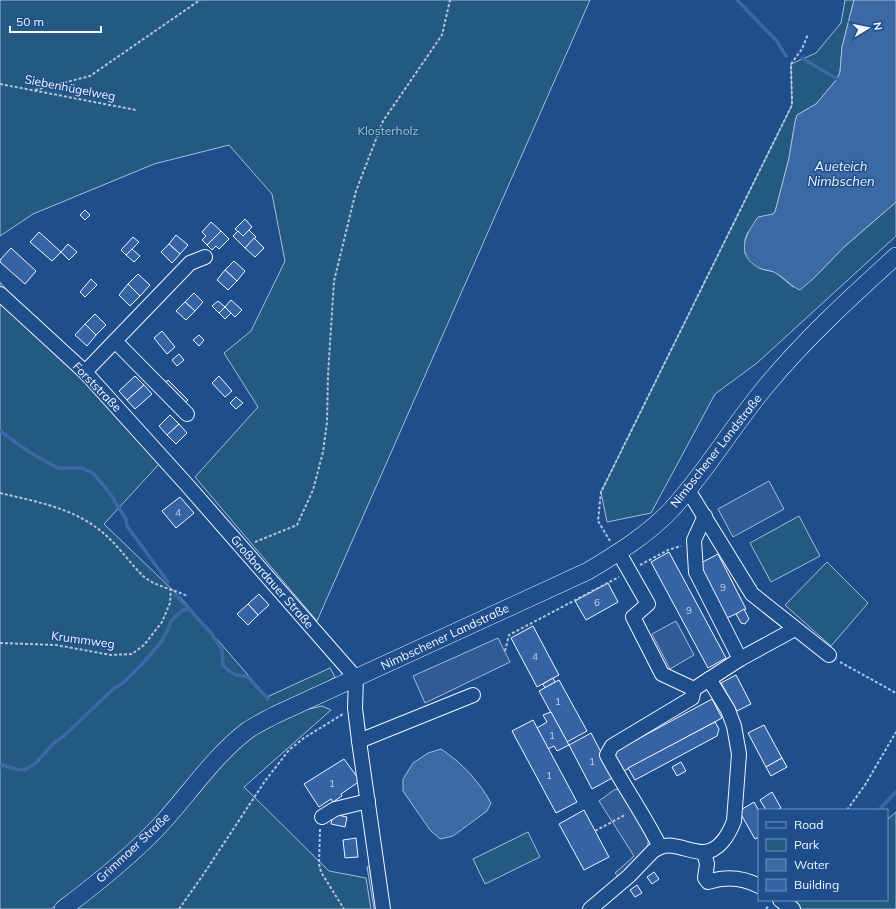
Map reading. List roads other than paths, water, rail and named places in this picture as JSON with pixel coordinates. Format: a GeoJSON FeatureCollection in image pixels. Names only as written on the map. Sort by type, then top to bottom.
{"type":"FeatureCollection","features":[{"type":"Feature","properties":{"kind":"main road","name":"Nimbschener Landstraße"},"geometry":{"type":"LineString","coordinates":[[197,783],[232,744],[257,725],[588,571],[619,553],[638,539],[670,510],[688,490],[710,463],[766,386],[794,354],[854,294],[896,256]]}},
{"type":"Feature","properties":{"kind":"main road","name":"Grimmaer Straße"},"geometry":{"type":"LineString","coordinates":[[63,909],[133,852],[163,822],[197,783]]}},
{"type":"Feature","properties":{"kind":"street"},"geometry":{"type":"LineString","coordinates":[[85,372],[190,263],[205,257]]}},
{"type":"Feature","properties":{"kind":"street","name":"Forststraße"},"geometry":{"type":"LineString","coordinates":[[0,294],[85,372],[188,486]]}},
{"type":"Feature","properties":{"kind":"street"},"geometry":{"type":"LineString","coordinates":[[115,341],[187,414]]}},
{"type":"Feature","properties":{"kind":"street","name":"Großbardauer Straße"},"geometry":{"type":"LineString","coordinates":[[188,486],[356,678]]}},
{"type":"Feature","properties":{"kind":"street"},"geometry":{"type":"LineString","coordinates":[[688,490],[752,594],[829,655]]}},
{"type":"Feature","properties":{"kind":"street"},"geometry":{"type":"LineString","coordinates":[[705,516],[694,540],[696,572],[740,659]]}},
{"type":"Feature","properties":{"kind":"street"},"geometry":{"type":"LineString","coordinates":[[619,553],[648,604],[633,617],[662,674],[694,688]]}},
{"type":"Feature","properties":{"kind":"street"},"geometry":{"type":"LineString","coordinates":[[660,847],[650,826],[619,777],[608,755],[612,746],[692,698],[694,688],[740,659],[795,629]]}},
{"type":"Feature","properties":{"kind":"street"},"geometry":{"type":"LineString","coordinates":[[356,678],[355,708],[383,909]]}},
{"type":"Feature","properties":{"kind":"street"},"geometry":{"type":"LineString","coordinates":[[590,909],[629,876],[653,851],[660,847],[671,845],[704,852],[716,847],[723,841],[730,831],[734,821],[739,754],[734,726],[728,710],[709,679]]}},
{"type":"Feature","properties":{"kind":"street"},"geometry":{"type":"LineString","coordinates":[[359,741],[473,695]]}},
{"type":"Feature","properties":{"kind":"street"},"geometry":{"type":"LineString","coordinates":[[322,817],[335,809],[368,800]]}},
{"type":"Feature","properties":{"kind":"street"},"geometry":{"type":"LineString","coordinates":[[704,852],[707,864],[705,878],[708,882],[717,879],[733,878],[749,881],[758,886]]}},
{"type":"Feature","properties":{"kind":"street"},"geometry":{"type":"LineString","coordinates":[[774,903],[793,909]]}},
{"type":"Feature","properties":{"kind":"water","name":"Aueteich Nimbschen"},"geometry":{"type":"Polygon","coordinates":[[[854,0],[896,0],[896,202],[844,247],[813,279],[800,290],[772,271],[759,268],[751,262],[747,257],[745,250],[746,237],[758,217],[773,214],[775,212],[789,158],[797,115],[816,104],[837,79],[840,72],[842,47],[854,0]]]}},
{"type":"Feature","properties":{"kind":"water"},"geometry":{"type":"Polygon","coordinates":[[[441,749],[456,760],[469,773],[481,787],[491,803],[487,811],[453,836],[440,839],[430,830],[403,791],[403,779],[413,763],[428,753],[441,749]]]}},
{"type":"Feature","properties":{"kind":"waterway"},"geometry":{"type":"LineString","coordinates":[[737,0],[776,40],[786,56]]}},
{"type":"Feature","properties":{"kind":"waterway"},"geometry":{"type":"LineString","coordinates":[[802,58],[837,79]]}},
{"type":"Feature","properties":{"kind":"waterway"},"geometry":{"type":"LineString","coordinates":[[0,431],[29,452],[58,468],[82,468],[93,473],[109,492],[126,519],[127,526],[168,582]]}},
{"type":"Feature","properties":{"kind":"waterway"},"geometry":{"type":"LineString","coordinates":[[176,595],[212,634],[222,650],[223,665],[236,675],[248,677],[268,699]]}},
{"type":"Feature","properties":{"kind":"waterway"},"geometry":{"type":"LineString","coordinates":[[0,767],[3,765],[24,770],[35,764],[54,743],[64,736],[113,689],[123,683],[161,642],[171,621],[183,610],[190,609]]}},
{"type":"Feature","properties":{"kind":"waterway"},"geometry":{"type":"LineString","coordinates":[[880,809],[896,792]]}},
{"type":"Feature","properties":{"kind":"park label","name":"Klosterholz"},"geometry":{"type":"Point","coordinates":[388,131]}}]}
